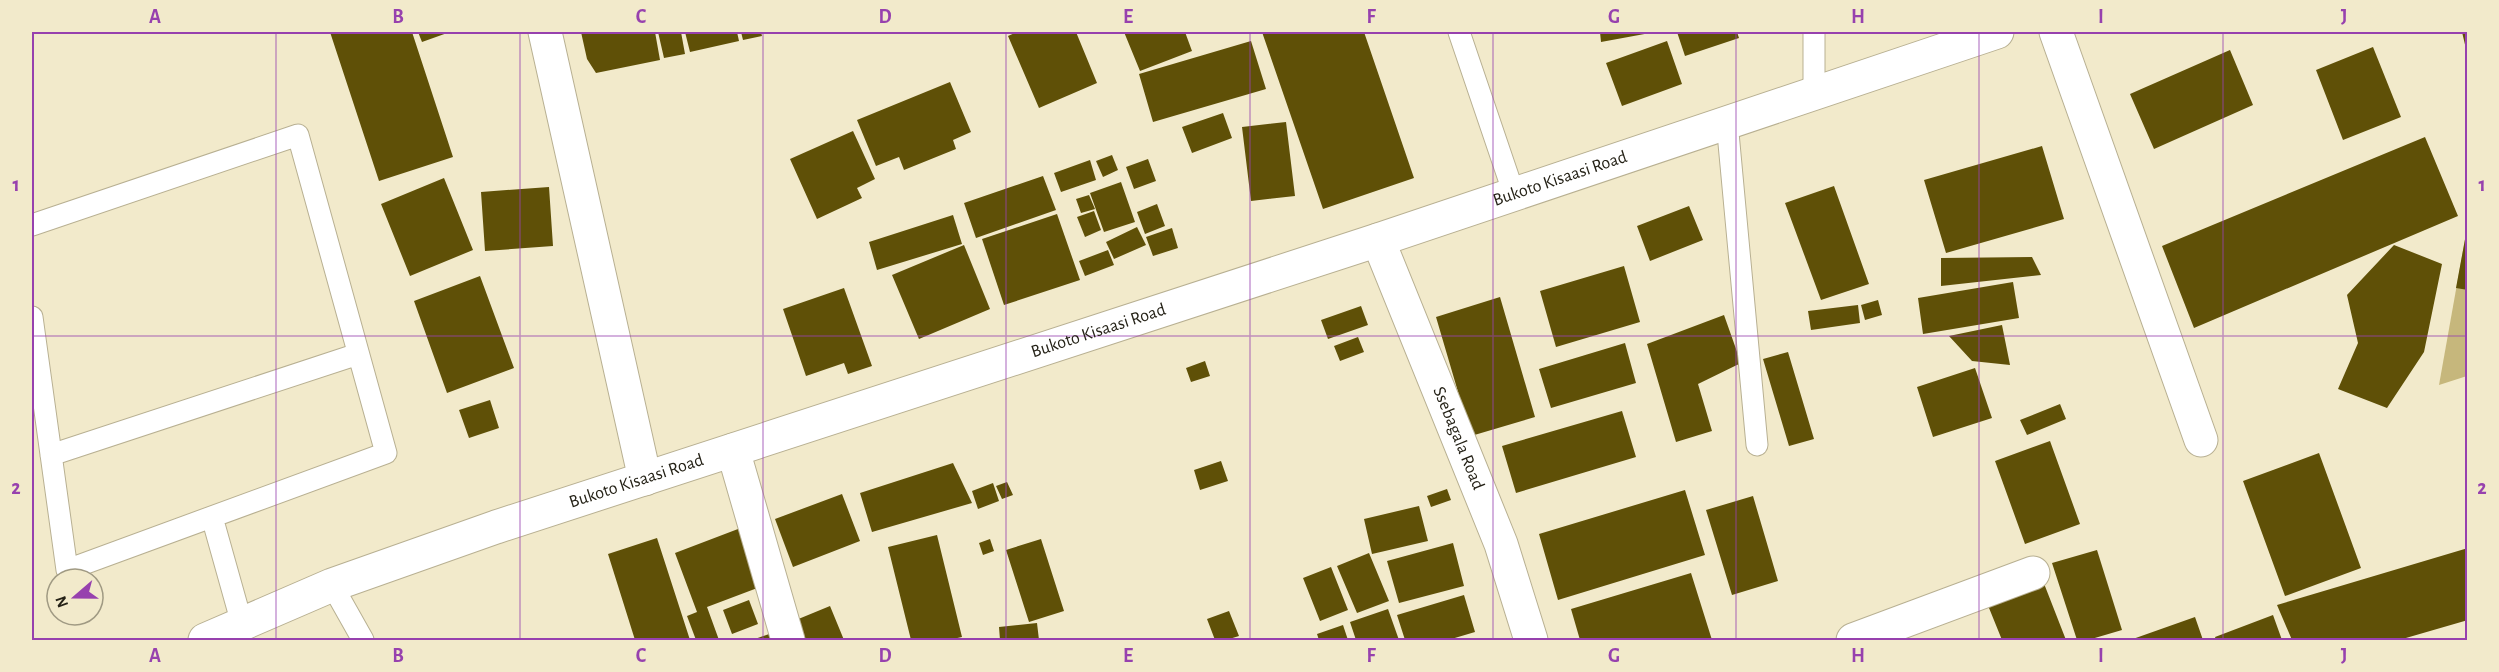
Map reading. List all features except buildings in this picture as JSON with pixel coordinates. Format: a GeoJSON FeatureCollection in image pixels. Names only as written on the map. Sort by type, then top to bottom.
{"type":"FeatureCollection","features":[{"type":"Feature","properties":{"kind":"main road"},"geometry":{"type":"LineString","coordinates":[[545,32],[645,479]]}},
{"type":"Feature","properties":{"kind":"main road","name":"Bukoto Kisaasi Road"},"geometry":{"type":"LineString","coordinates":[[205,640],[332,585],[496,527],[1378,240],[1997,32]]}},
{"type":"Feature","properties":{"kind":"main road"},"geometry":{"type":"LineString","coordinates":[[2056,32],[2201,440]]}},
{"type":"Feature","properties":{"kind":"main road","name":"Ssebagala Road"},"geometry":{"type":"LineString","coordinates":[[1378,240],[1501,543],[1531,640]]}},
{"type":"Feature","properties":{"kind":"main road"},"geometry":{"type":"LineString","coordinates":[[733,450],[788,640]]}},
{"type":"Feature","properties":{"kind":"main road"},"geometry":{"type":"LineString","coordinates":[[1853,640],[2033,573]]}},
{"type":"Feature","properties":{"kind":"lane"},"geometry":{"type":"LineString","coordinates":[[1459,32],[1514,194]]}},
{"type":"Feature","properties":{"kind":"lane"},"geometry":{"type":"LineString","coordinates":[[1814,32],[1814,93]]}},
{"type":"Feature","properties":{"kind":"lane"},"geometry":{"type":"LineString","coordinates":[[1727,122],[1757,445]]}},
{"type":"Feature","properties":{"kind":"lane"},"geometry":{"type":"LineString","coordinates":[[32,225],[298,135],[386,453],[67,570],[32,317]]}},
{"type":"Feature","properties":{"kind":"lane"},"geometry":{"type":"LineString","coordinates":[[51,454],[358,354]]}},
{"type":"Feature","properties":{"kind":"lane"},"geometry":{"type":"LineString","coordinates":[[212,517],[242,624]]}},
{"type":"Feature","properties":{"kind":"lane"},"geometry":{"type":"LineString","coordinates":[[332,585],[363,640]]}},
{"type":"Feature","properties":{"kind":"shaded area"},"geometry":{"type":"Polygon","coordinates":[[[2467,228],[2467,376],[2439,385],[2467,228]]]}}]}
